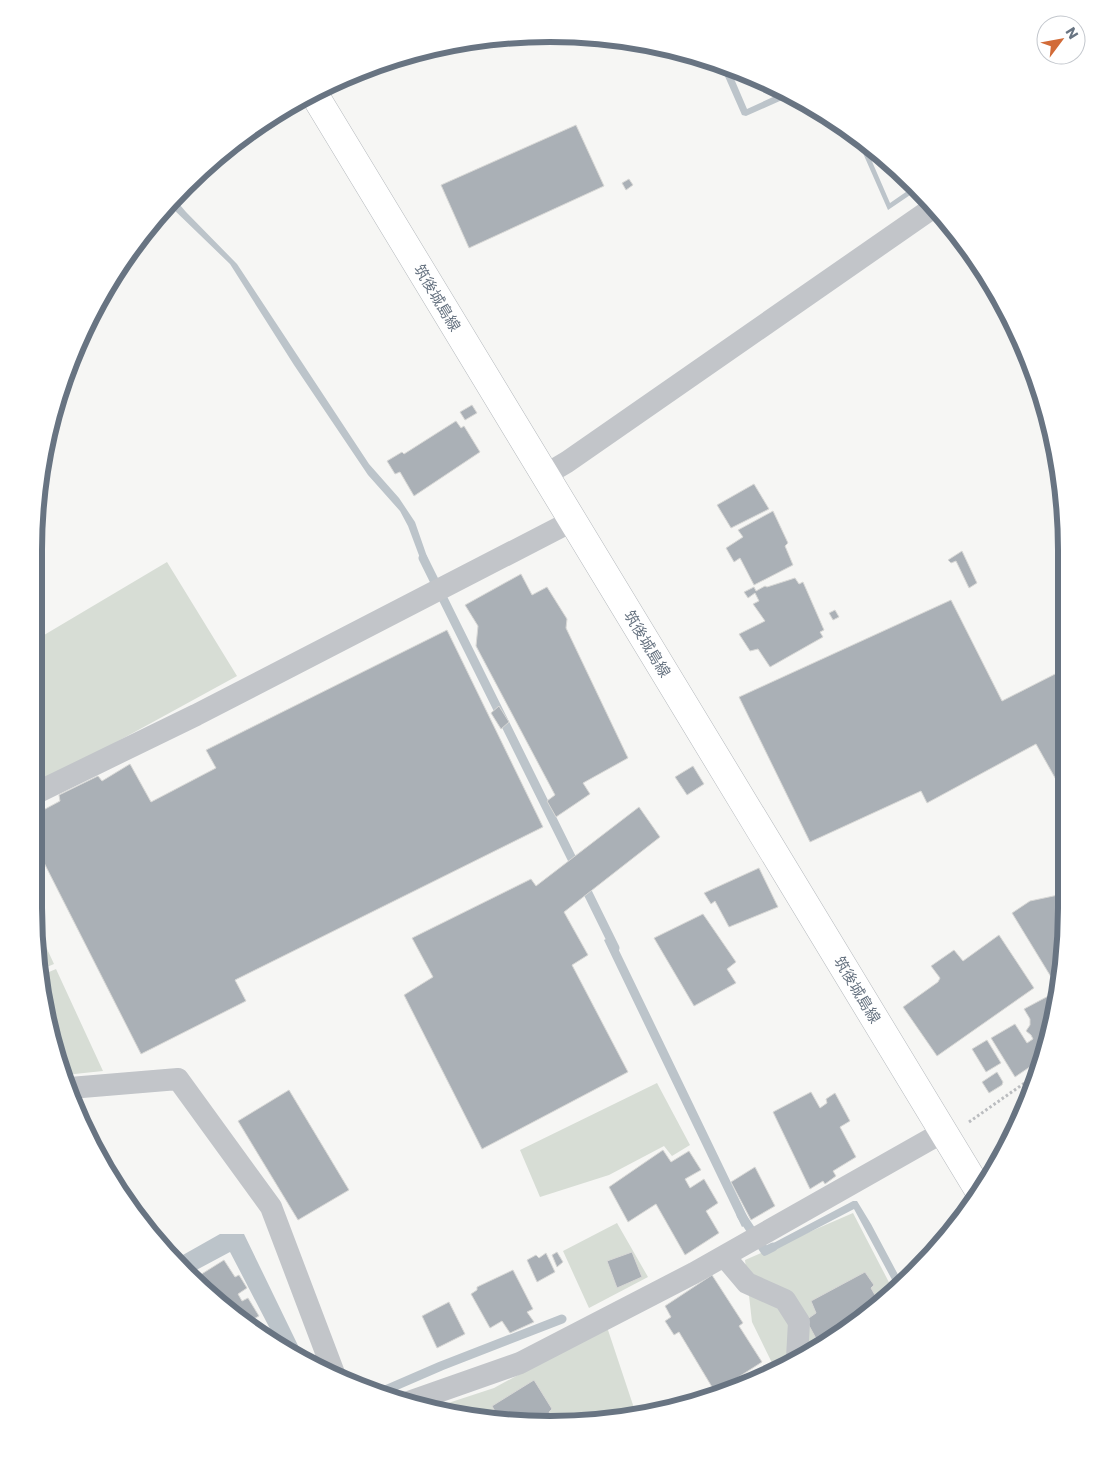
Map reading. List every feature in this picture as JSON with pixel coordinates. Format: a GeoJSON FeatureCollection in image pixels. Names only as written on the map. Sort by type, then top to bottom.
{"type":"FeatureCollection","features":[{"type":"Feature","properties":{"kind":"main road","name":"筑後城島線"},"geometry":{"type":"LineString","coordinates":[[317,100],[976,1186]]}},
{"type":"Feature","properties":{"kind":"street"},"geometry":{"type":"LineString","coordinates":[[545,475],[567,462],[928,211]]}},
{"type":"Feature","properties":{"kind":"street"},"geometry":{"type":"LineString","coordinates":[[42,790],[196,715],[572,521]]}},
{"type":"Feature","properties":{"kind":"street"},"geometry":{"type":"LineString","coordinates":[[75,1088],[178,1078],[271,1207],[331,1367]]}},
{"type":"Feature","properties":{"kind":"street"},"geometry":{"type":"LineString","coordinates":[[418,1399],[520,1363],[724,1256],[945,1135]]}},
{"type":"Feature","properties":{"kind":"street"},"geometry":{"type":"LineString","coordinates":[[724,1256],[747,1284],[785,1300],[799,1322],[797,1352]]}},
{"type":"Feature","properties":{"kind":"path"},"geometry":{"type":"LineString","coordinates":[[945,1135],[1029,1080]]}},
{"type":"Feature","properties":{"kind":"shaded area"},"geometry":{"type":"Polygon","coordinates":[[[723,73],[733,76],[747,109],[776,96],[783,99],[746,116],[742,115],[723,73]]]}},
{"type":"Feature","properties":{"kind":"shaded area"},"geometry":{"type":"Polygon","coordinates":[[[860,147],[869,155],[890,203],[909,190],[912,194],[888,210],[860,147]]]}},
{"type":"Feature","properties":{"kind":"shaded area"},"geometry":{"type":"Polygon","coordinates":[[[179,204],[237,264],[369,464],[399,498],[415,522],[431,568],[423,566],[408,526],[400,511],[368,475],[294,365],[230,264],[174,210],[179,204]]]}},
{"type":"Feature","properties":{"kind":"shaded area"},"geometry":{"type":"Polygon","coordinates":[[[167,562],[237,676],[47,780],[42,770],[42,636],[167,562]]]}},
{"type":"Feature","properties":{"kind":"shaded area"},"geometry":{"type":"Polygon","coordinates":[[[612,936],[750,1222],[742,1227],[604,940],[612,936]]]}},
{"type":"Feature","properties":{"kind":"shaded area"},"geometry":{"type":"Polygon","coordinates":[[[44,942],[54,964],[46,967],[44,942]]]}},
{"type":"Feature","properties":{"kind":"shaded area"},"geometry":{"type":"Polygon","coordinates":[[[56,969],[103,1071],[70,1074],[52,1008],[47,973],[56,969]]]}},
{"type":"Feature","properties":{"kind":"shaded area"},"geometry":{"type":"Polygon","coordinates":[[[657,1083],[690,1145],[672,1156],[664,1146],[609,1175],[540,1197],[520,1150],[657,1083]]]}},
{"type":"Feature","properties":{"kind":"shaded area"},"geometry":{"type":"Polygon","coordinates":[[[853,1201],[857,1201],[899,1277],[894,1283],[854,1209],[764,1256],[760,1250],[853,1201]]]}},
{"type":"Feature","properties":{"kind":"shaded area"},"geometry":{"type":"Polygon","coordinates":[[[853,1213],[890,1285],[860,1312],[833,1331],[773,1365],[752,1322],[745,1260],[853,1213]]]}},
{"type":"Feature","properties":{"kind":"shaded area"},"geometry":{"type":"Polygon","coordinates":[[[617,1223],[648,1277],[589,1308],[563,1251],[617,1223]]]}},
{"type":"Feature","properties":{"kind":"shaded area"},"geometry":{"type":"Polygon","coordinates":[[[220,1234],[244,1234],[300,1350],[273,1334],[230,1252],[194,1271],[181,1256],[220,1234]]]}},
{"type":"Feature","properties":{"kind":"shaded area"},"geometry":{"type":"Polygon","coordinates":[[[607,1327],[634,1409],[584,1415],[550,1416],[484,1412],[443,1405],[494,1388],[607,1327]]]}},
{"type":"Feature","properties":{"kind":"building"},"geometry":{"type":"Polygon","coordinates":[[[576,125],[604,186],[469,248],[441,185],[576,125]]]}},
{"type":"Feature","properties":{"kind":"building"},"geometry":{"type":"Polygon","coordinates":[[[629,179],[633,185],[626,190],[622,183],[629,179]]]}},
{"type":"Feature","properties":{"kind":"building"},"geometry":{"type":"Polygon","coordinates":[[[472,405],[477,413],[465,420],[460,412],[472,405]]]}},
{"type":"Feature","properties":{"kind":"building"},"geometry":{"type":"Polygon","coordinates":[[[456,421],[461,428],[464,426],[480,452],[414,496],[400,472],[395,474],[387,461],[402,452],[404,454],[456,421]]]}},
{"type":"Feature","properties":{"kind":"building"},"geometry":{"type":"Polygon","coordinates":[[[754,484],[769,509],[731,528],[717,505],[754,484]]]}},
{"type":"Feature","properties":{"kind":"building"},"geometry":{"type":"Polygon","coordinates":[[[773,511],[788,543],[785,546],[793,565],[754,585],[740,558],[734,562],[726,548],[743,537],[738,530],[773,511]]]}},
{"type":"Feature","properties":{"kind":"building"},"geometry":{"type":"Polygon","coordinates":[[[962,551],[977,583],[969,588],[956,561],[951,563],[948,560],[962,551]]]}},
{"type":"Feature","properties":{"kind":"building"},"geometry":{"type":"Polygon","coordinates":[[[521,574],[532,595],[547,587],[567,619],[566,628],[628,758],[583,783],[590,794],[556,817],[547,801],[555,795],[476,646],[478,626],[465,605],[521,574]]]}},
{"type":"Feature","properties":{"kind":"building"},"geometry":{"type":"Polygon","coordinates":[[[795,578],[799,584],[803,582],[824,630],[820,632],[823,637],[770,667],[758,649],[750,651],[739,634],[765,621],[753,604],[759,601],[755,593],[748,598],[744,592],[754,587],[756,591],[765,586],[795,578]]]}},
{"type":"Feature","properties":{"kind":"building"},"geometry":{"type":"Polygon","coordinates":[[[951,600],[1002,701],[1058,673],[1058,783],[1036,744],[927,803],[921,791],[810,842],[739,697],[951,600]]]}},
{"type":"Feature","properties":{"kind":"building"},"geometry":{"type":"Polygon","coordinates":[[[835,610],[839,617],[833,620],[829,613],[835,610]]]}},
{"type":"Feature","properties":{"kind":"building"},"geometry":{"type":"Polygon","coordinates":[[[447,630],[543,827],[235,980],[246,1001],[141,1054],[42,859],[42,811],[60,801],[59,795],[98,776],[102,781],[130,764],[151,802],[216,768],[206,750],[447,630]]]}},
{"type":"Feature","properties":{"kind":"building"},"geometry":{"type":"Polygon","coordinates":[[[499,706],[509,722],[501,729],[491,713],[499,706]]]}},
{"type":"Feature","properties":{"kind":"building"},"geometry":{"type":"Polygon","coordinates":[[[693,766],[704,784],[687,795],[675,777],[693,766]]]}},
{"type":"Feature","properties":{"kind":"building"},"geometry":{"type":"Polygon","coordinates":[[[639,807],[660,837],[564,912],[588,955],[572,965],[628,1072],[482,1149],[404,995],[433,977],[412,938],[531,879],[536,886],[639,807]]]}},
{"type":"Feature","properties":{"kind":"building"},"geometry":{"type":"Polygon","coordinates":[[[759,868],[778,907],[729,927],[715,901],[711,904],[704,893],[759,868]]]}},
{"type":"Feature","properties":{"kind":"building"},"geometry":{"type":"Polygon","coordinates":[[[1058,895],[1057,942],[1053,980],[1012,913],[1030,901],[1058,895]]]}},
{"type":"Feature","properties":{"kind":"building"},"geometry":{"type":"Polygon","coordinates":[[[703,914],[736,962],[727,969],[736,983],[694,1006],[654,938],[703,914]]]}},
{"type":"Feature","properties":{"kind":"building"},"geometry":{"type":"Polygon","coordinates":[[[999,935],[1034,988],[937,1056],[903,1007],[938,982],[940,978],[931,966],[954,950],[963,961],[999,935]]]}},
{"type":"Feature","properties":{"kind":"building"},"geometry":{"type":"Polygon","coordinates":[[[1051,995],[1034,1064],[1015,1077],[991,1038],[1015,1024],[1027,1043],[1033,1039],[1026,1031],[1030,1025],[1030,1019],[1024,1009],[1051,995]]]}},
{"type":"Feature","properties":{"kind":"building"},"geometry":{"type":"Polygon","coordinates":[[[987,1040],[1001,1063],[986,1072],[972,1049],[987,1040]]]}},
{"type":"Feature","properties":{"kind":"building"},"geometry":{"type":"Polygon","coordinates":[[[997,1072],[1003,1082],[1002,1085],[989,1093],[982,1082],[997,1072]]]}},
{"type":"Feature","properties":{"kind":"building"},"geometry":{"type":"Polygon","coordinates":[[[289,1090],[349,1190],[298,1220],[238,1121],[289,1090]]]}},
{"type":"Feature","properties":{"kind":"building"},"geometry":{"type":"Polygon","coordinates":[[[811,1092],[820,1108],[827,1103],[826,1099],[835,1093],[850,1121],[840,1127],[856,1157],[833,1171],[836,1176],[825,1184],[823,1181],[810,1189],[773,1112],[811,1092]]]}},
{"type":"Feature","properties":{"kind":"building"},"geometry":{"type":"Polygon","coordinates":[[[663,1150],[671,1162],[689,1151],[701,1170],[685,1179],[690,1188],[704,1179],[718,1203],[706,1211],[719,1233],[685,1255],[656,1204],[628,1222],[609,1187],[663,1150]]]}},
{"type":"Feature","properties":{"kind":"building"},"geometry":{"type":"Polygon","coordinates":[[[755,1167],[775,1206],[751,1220],[731,1182],[755,1167]]]}},
{"type":"Feature","properties":{"kind":"building"},"geometry":{"type":"Polygon","coordinates":[[[557,1252],[563,1262],[557,1267],[552,1255],[557,1252]]]}},
{"type":"Feature","properties":{"kind":"building"},"geometry":{"type":"Polygon","coordinates":[[[632,1252],[642,1277],[617,1288],[607,1261],[632,1252]]]}},
{"type":"Feature","properties":{"kind":"building"},"geometry":{"type":"Polygon","coordinates":[[[546,1253],[555,1272],[537,1282],[527,1260],[536,1255],[539,1258],[546,1253]]]}},
{"type":"Feature","properties":{"kind":"building"},"geometry":{"type":"Polygon","coordinates":[[[224,1260],[235,1277],[239,1275],[247,1288],[238,1294],[242,1301],[248,1298],[259,1316],[252,1320],[199,1275],[224,1260]]]}},
{"type":"Feature","properties":{"kind":"building"},"geometry":{"type":"Polygon","coordinates":[[[513,1270],[533,1309],[527,1312],[534,1322],[510,1333],[502,1321],[490,1328],[471,1294],[477,1290],[477,1287],[513,1270]]]}},
{"type":"Feature","properties":{"kind":"building"},"geometry":{"type":"Polygon","coordinates":[[[865,1272],[874,1285],[871,1288],[876,1298],[860,1312],[817,1340],[806,1320],[816,1313],[811,1301],[865,1272]]]}},
{"type":"Feature","properties":{"kind":"building"},"geometry":{"type":"Polygon","coordinates":[[[712,1275],[743,1323],[739,1326],[762,1362],[725,1386],[714,1390],[679,1332],[674,1335],[665,1321],[671,1317],[665,1306],[712,1275]]]}},
{"type":"Feature","properties":{"kind":"building"},"geometry":{"type":"Polygon","coordinates":[[[449,1302],[465,1334],[437,1348],[422,1316],[449,1302]]]}},
{"type":"Feature","properties":{"kind":"building"},"geometry":{"type":"Polygon","coordinates":[[[534,1380],[552,1409],[549,1412],[551,1416],[496,1413],[492,1406],[534,1380]]]}},
{"type":"Feature","properties":{"kind":"waterway"},"geometry":{"type":"LineString","coordinates":[[423,558],[577,869]]}},
{"type":"Feature","properties":{"kind":"waterway"},"geometry":{"type":"LineString","coordinates":[[583,883],[615,948]]}},
{"type":"Feature","properties":{"kind":"waterway"},"geometry":{"type":"LineString","coordinates":[[741,1215],[765,1251],[773,1247]]}},
{"type":"Feature","properties":{"kind":"waterway"},"geometry":{"type":"LineString","coordinates":[[386,1390],[441,1366],[562,1319]]}}]}
